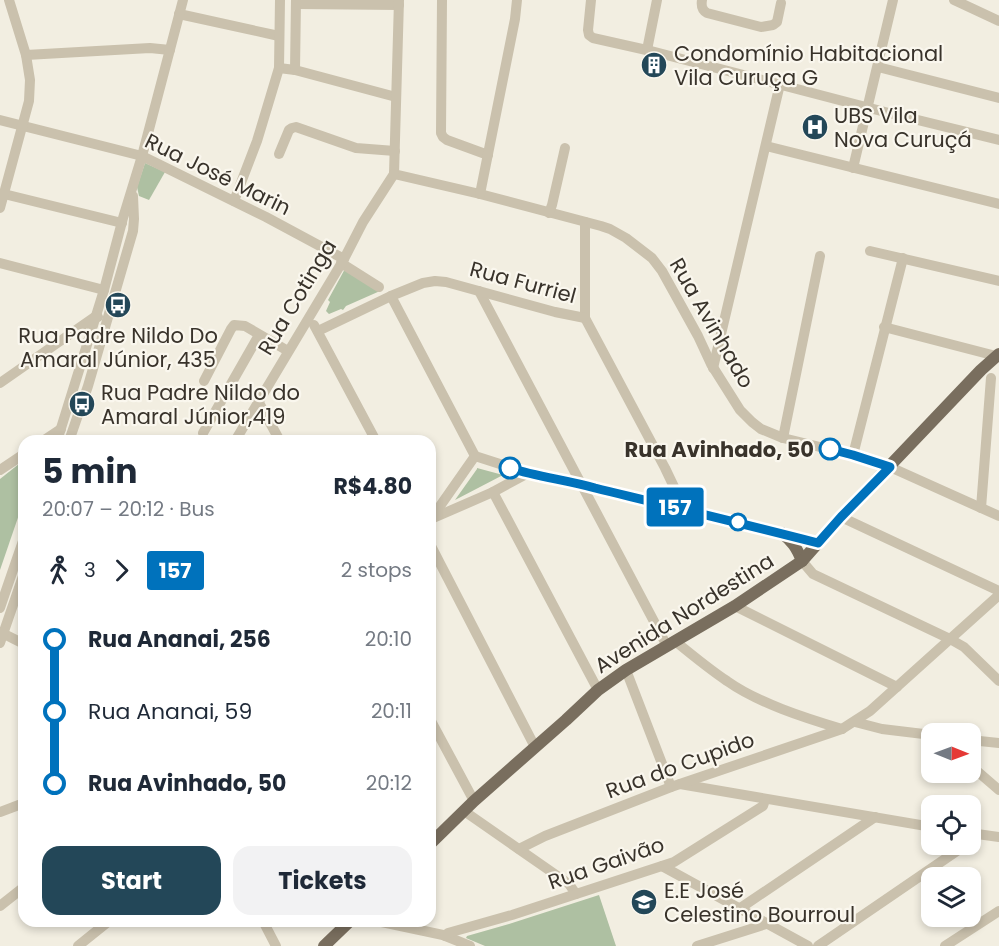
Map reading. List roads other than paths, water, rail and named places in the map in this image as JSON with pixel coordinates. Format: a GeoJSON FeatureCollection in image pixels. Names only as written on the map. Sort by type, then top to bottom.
{"type":"FeatureCollection","features":[{"type":"Feature","properties":{"kind":"main road","name":"Avenida Nordestina"},"geometry":{"type":"LineString","coordinates":[[436,838],[598,690],[626,670],[735,606],[802,561],[890,467],[990,376],[998,355]]}},
{"type":"Feature","properties":{"kind":"main road"},"geometry":{"type":"LineString","coordinates":[[782,533],[796,546],[802,561]]}},
{"type":"Feature","properties":{"kind":"main road"},"geometry":{"type":"LineString","coordinates":[[324,946],[344,927]]}},
{"type":"Feature","properties":{"kind":"street"},"geometry":{"type":"LineString","coordinates":[[0,208],[29,101],[30,80],[26,55],[9,0]]}},
{"type":"Feature","properties":{"kind":"street"},"geometry":{"type":"LineString","coordinates":[[67,435],[88,386],[104,290],[183,0]]}},
{"type":"Feature","properties":{"kind":"street"},"geometry":{"type":"LineString","coordinates":[[234,201],[257,141],[279,68],[280,0]]}},
{"type":"Feature","properties":{"kind":"street"},"geometry":{"type":"LineString","coordinates":[[442,0],[441,133],[447,140],[488,154]]}},
{"type":"Feature","properties":{"kind":"street"},"geometry":{"type":"LineString","coordinates":[[480,194],[517,0]]}},
{"type":"Feature","properties":{"kind":"street"},"geometry":{"type":"LineString","coordinates":[[591,0],[588,24],[589,35],[593,38],[999,140]]}},
{"type":"Feature","properties":{"kind":"street"},"geometry":{"type":"LineString","coordinates":[[647,50],[657,0]]}},
{"type":"Feature","properties":{"kind":"street"},"geometry":{"type":"LineString","coordinates":[[702,0],[703,11],[707,13],[761,27],[773,26],[777,22],[781,3]]}},
{"type":"Feature","properties":{"kind":"street"},"geometry":{"type":"LineString","coordinates":[[853,168],[893,0]]}},
{"type":"Feature","properties":{"kind":"street"},"geometry":{"type":"LineString","coordinates":[[954,0],[999,21]]}},
{"type":"Feature","properties":{"kind":"street"},"geometry":{"type":"LineString","coordinates":[[295,69],[296,2],[399,2],[394,174]]}},
{"type":"Feature","properties":{"kind":"street"},"geometry":{"type":"LineString","coordinates":[[179,14],[279,36]]}},
{"type":"Feature","properties":{"kind":"street"},"geometry":{"type":"LineString","coordinates":[[26,55],[150,48],[170,50]]}},
{"type":"Feature","properties":{"kind":"street"},"geometry":{"type":"LineString","coordinates":[[878,67],[999,98]]}},
{"type":"Feature","properties":{"kind":"street"},"geometry":{"type":"LineString","coordinates":[[279,68],[295,69],[396,97]]}},
{"type":"Feature","properties":{"kind":"street"},"geometry":{"type":"LineString","coordinates":[[713,368],[780,84]]}},
{"type":"Feature","properties":{"kind":"street","name":"Rua José Marin"},"geometry":{"type":"LineString","coordinates":[[0,120],[142,156],[234,201],[342,261],[379,287]]}},
{"type":"Feature","properties":{"kind":"street"},"geometry":{"type":"LineString","coordinates":[[279,154],[289,130],[296,127],[356,148],[395,152]]}},
{"type":"Feature","properties":{"kind":"street"},"geometry":{"type":"LineString","coordinates":[[766,146],[999,204]]}},
{"type":"Feature","properties":{"kind":"street"},"geometry":{"type":"LineString","coordinates":[[549,213],[565,148]]}},
{"type":"Feature","properties":{"kind":"street","name":"Rua Avinhado"},"geometry":{"type":"LineString","coordinates":[[394,174],[585,222],[610,229],[626,238],[652,258],[662,271],[713,368],[740,410],[761,429],[783,438],[853,455],[890,467],[999,516]]}},
{"type":"Feature","properties":{"kind":"street","name":"Rua Cotinga"},"geometry":{"type":"LineString","coordinates":[[238,435],[363,222],[394,174]]}},
{"type":"Feature","properties":{"kind":"street"},"geometry":{"type":"LineString","coordinates":[[0,383],[101,318],[133,231],[132,187]]}},
{"type":"Feature","properties":{"kind":"street"},"geometry":{"type":"LineString","coordinates":[[4,194],[122,223]]}},
{"type":"Feature","properties":{"kind":"street"},"geometry":{"type":"LineString","coordinates":[[585,222],[585,318]]}},
{"type":"Feature","properties":{"kind":"street"},"geometry":{"type":"LineString","coordinates":[[870,251],[999,281]]}},
{"type":"Feature","properties":{"kind":"street"},"geometry":{"type":"LineString","coordinates":[[783,438],[820,256]]}},
{"type":"Feature","properties":{"kind":"street"},"geometry":{"type":"LineString","coordinates":[[853,455],[903,258]]}},
{"type":"Feature","properties":{"kind":"street"},"geometry":{"type":"LineString","coordinates":[[0,262],[104,290]]}},
{"type":"Feature","properties":{"kind":"street","name":"Rua Furriel"},"geometry":{"type":"LineString","coordinates":[[318,331],[391,296],[435,280],[585,318],[685,510]]}},
{"type":"Feature","properties":{"kind":"street"},"geometry":{"type":"LineString","coordinates":[[479,291],[671,644],[746,693],[803,717],[842,729]]}},
{"type":"Feature","properties":{"kind":"street"},"geometry":{"type":"LineString","coordinates":[[391,296],[475,456],[528,473],[582,484],[818,543]]}},
{"type":"Feature","properties":{"kind":"street"},"geometry":{"type":"LineString","coordinates":[[309,317],[373,435]]}},
{"type":"Feature","properties":{"kind":"street"},"geometry":{"type":"LineString","coordinates":[[204,381],[234,325],[245,326],[288,351]]}},
{"type":"Feature","properties":{"kind":"street"},"geometry":{"type":"LineString","coordinates":[[884,327],[998,355]]}},
{"type":"Feature","properties":{"kind":"street"},"geometry":{"type":"LineString","coordinates":[[203,433],[259,335]]}},
{"type":"Feature","properties":{"kind":"street"},"geometry":{"type":"LineString","coordinates":[[981,508],[990,376]]}},
{"type":"Feature","properties":{"kind":"street"},"geometry":{"type":"LineString","coordinates":[[258,401],[277,435]]}},
{"type":"Feature","properties":{"kind":"street"},"geometry":{"type":"LineString","coordinates":[[436,512],[475,456]]}},
{"type":"Feature","properties":{"kind":"street"},"geometry":{"type":"LineString","coordinates":[[0,470],[18,458]]}},
{"type":"Feature","properties":{"kind":"street"},"geometry":{"type":"LineString","coordinates":[[436,517],[493,492],[528,473]]}},
{"type":"Feature","properties":{"kind":"street"},"geometry":{"type":"LineString","coordinates":[[493,492],[598,690]]}},
{"type":"Feature","properties":{"kind":"street"},"geometry":{"type":"LineString","coordinates":[[841,517],[999,593]]}},
{"type":"Feature","properties":{"kind":"street"},"geometry":{"type":"LineString","coordinates":[[436,555],[536,747]]}},
{"type":"Feature","properties":{"kind":"street"},"geometry":{"type":"LineString","coordinates":[[0,608],[18,556]]}},
{"type":"Feature","properties":{"kind":"street"},"geometry":{"type":"LineString","coordinates":[[802,561],[813,574],[964,647],[999,681]]}},
{"type":"Feature","properties":{"kind":"street"},"geometry":{"type":"LineString","coordinates":[[18,589],[1,636],[18,642]]}},
{"type":"Feature","properties":{"kind":"street","name":"Rua do Cupido"},"geometry":{"type":"LineString","coordinates":[[519,849],[545,836],[675,785],[842,729],[870,711],[999,593]]}},
{"type":"Feature","properties":{"kind":"street"},"geometry":{"type":"LineString","coordinates":[[735,606],[897,687]]}},
{"type":"Feature","properties":{"kind":"street"},"geometry":{"type":"LineString","coordinates":[[626,670],[675,785],[921,824]]}},
{"type":"Feature","properties":{"kind":"street"},"geometry":{"type":"LineString","coordinates":[[855,722],[882,729],[921,734]]}},
{"type":"Feature","properties":{"kind":"street"},"geometry":{"type":"LineString","coordinates":[[436,730],[474,801]]}},
{"type":"Feature","properties":{"kind":"street"},"geometry":{"type":"LineString","coordinates":[[981,741],[999,743]]}},
{"type":"Feature","properties":{"kind":"street"},"geometry":{"type":"LineString","coordinates":[[981,774],[999,790]]}},
{"type":"Feature","properties":{"kind":"street","name":"Rua Gaivão"},"geometry":{"type":"LineString","coordinates":[[446,936],[448,933],[512,915],[674,862],[763,806],[765,800]]}},
{"type":"Feature","properties":{"kind":"street"},"geometry":{"type":"LineString","coordinates":[[0,812],[18,805]]}},
{"type":"Feature","properties":{"kind":"street"},"geometry":{"type":"LineString","coordinates":[[464,811],[569,884],[576,894]]}},
{"type":"Feature","properties":{"kind":"street"},"geometry":{"type":"LineString","coordinates":[[739,909],[875,817]]}},
{"type":"Feature","properties":{"kind":"street"},"geometry":{"type":"LineString","coordinates":[[981,835],[999,837]]}},
{"type":"Feature","properties":{"kind":"street"},"geometry":{"type":"LineString","coordinates":[[818,946],[951,855]]}},
{"type":"Feature","properties":{"kind":"street"},"geometry":{"type":"LineString","coordinates":[[662,866],[808,946]]}},
{"type":"Feature","properties":{"kind":"street"},"geometry":{"type":"LineString","coordinates":[[0,906],[18,891]]}},
{"type":"Feature","properties":{"kind":"street"},"geometry":{"type":"LineString","coordinates":[[945,946],[999,911]]}},
{"type":"Feature","properties":{"kind":"street"},"geometry":{"type":"LineString","coordinates":[[697,946],[766,924]]}},
{"type":"Feature","properties":{"kind":"street"},"geometry":{"type":"LineString","coordinates":[[78,946],[102,927]]}},
{"type":"Feature","properties":{"kind":"street"},"geometry":{"type":"LineString","coordinates":[[266,927],[276,946]]}},
{"type":"Feature","properties":{"kind":"street"},"geometry":{"type":"LineString","coordinates":[[405,927],[446,936],[470,946]]}},
{"type":"Feature","properties":{"kind":"place","name":"Condomínio Habitacional Vila Curuça G"},"geometry":{"type":"Point","coordinates":[654,65]}},
{"type":"Feature","properties":{"kind":"place","name":"UBS Vila Nova Curuçá"},"geometry":{"type":"Point","coordinates":[815,127]}},
{"type":"Feature","properties":{"kind":"place","name":"Rua Padre Nildo Do Amaral Júnior, 435"},"geometry":{"type":"Point","coordinates":[118,305]}},
{"type":"Feature","properties":{"kind":"place","name":"Rua Padre Nildo do Amaral Júnior,419"},"geometry":{"type":"Point","coordinates":[82,404]}},
{"type":"Feature","properties":{"kind":"place","name":"Rua Avinhado, 50"},"geometry":{"type":"Point","coordinates":[830,449]}},
{"type":"Feature","properties":{"kind":"place","name":"E.E José Celestino Bourroul"},"geometry":{"type":"Point","coordinates":[644,902]}}]}
